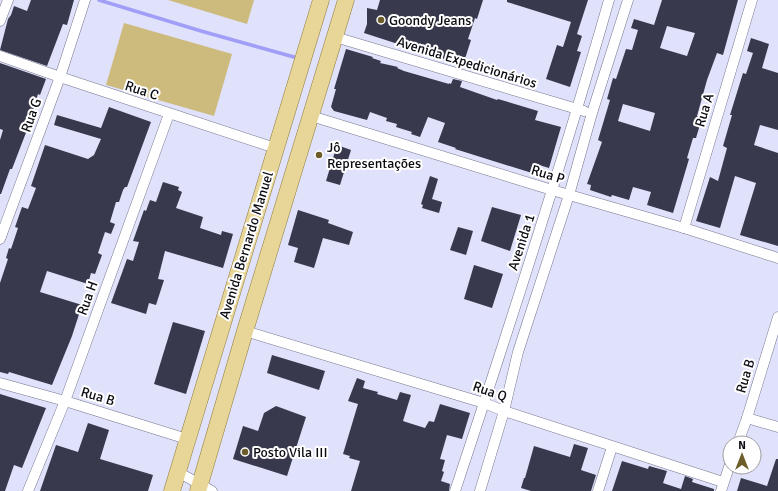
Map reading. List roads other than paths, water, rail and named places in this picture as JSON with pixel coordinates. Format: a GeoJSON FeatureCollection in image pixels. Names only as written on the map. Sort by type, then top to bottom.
{"type":"FeatureCollection","features":[{"type":"Feature","properties":{"kind":"main road","name":"Avenida Bernardo Manuel"},"geometry":{"type":"LineString","coordinates":[[177,485],[187,439],[321,0]]}},
{"type":"Feature","properties":{"kind":"main road","name":"Avenida Bernardo Manuel"},"geometry":{"type":"LineString","coordinates":[[203,489],[245,331],[312,116],[346,0]]}},
{"type":"Feature","properties":{"kind":"street"},"geometry":{"type":"LineString","coordinates":[[0,21],[8,0]]}},
{"type":"Feature","properties":{"kind":"street","name":"Rua G"},"geometry":{"type":"LineString","coordinates":[[0,239],[60,77],[85,0]]}},
{"type":"Feature","properties":{"kind":"street","name":"Avenida 1"},"geometry":{"type":"LineString","coordinates":[[455,491],[552,190],[609,0]]}},
{"type":"Feature","properties":{"kind":"street"},"geometry":{"type":"LineString","coordinates":[[480,491],[504,411],[518,352],[628,0]]}},
{"type":"Feature","properties":{"kind":"street","name":"Rua A"},"geometry":{"type":"LineString","coordinates":[[684,228],[752,0]]}},
{"type":"Feature","properties":{"kind":"street","name":"Avenida Expedicionários"},"geometry":{"type":"LineString","coordinates":[[335,37],[592,113]]}},
{"type":"Feature","properties":{"kind":"street","name":"Rua C"},"geometry":{"type":"LineString","coordinates":[[0,56],[169,114],[275,148]]}},
{"type":"Feature","properties":{"kind":"street","name":"Rua H"},"geometry":{"type":"LineString","coordinates":[[28,491],[65,401],[169,114]]}},
{"type":"Feature","properties":{"kind":"street","name":"Rua P"},"geometry":{"type":"LineString","coordinates":[[312,116],[568,195],[684,228],[778,258]]}},
{"type":"Feature","properties":{"kind":"street","name":"Rua B"},"geometry":{"type":"LineString","coordinates":[[741,435],[778,317]]}},
{"type":"Feature","properties":{"kind":"street","name":"Rua Q"},"geometry":{"type":"LineString","coordinates":[[245,331],[484,403],[722,487]]}},
{"type":"Feature","properties":{"kind":"street","name":"Rua B"},"geometry":{"type":"LineString","coordinates":[[0,383],[65,401],[187,439]]}},
{"type":"Feature","properties":{"kind":"street"},"geometry":{"type":"LineString","coordinates":[[747,418],[778,427]]}},
{"type":"Feature","properties":{"kind":"street"},"geometry":{"type":"LineString","coordinates":[[598,491],[612,447]]}},
{"type":"Feature","properties":{"kind":"street"},"geometry":{"type":"LineString","coordinates":[[722,487],[726,475]]}},
{"type":"Feature","properties":{"kind":"street"},"geometry":{"type":"LineString","coordinates":[[177,485],[203,489]]}},
{"type":"Feature","properties":{"kind":"waterway"},"geometry":{"type":"LineString","coordinates":[[99,0],[294,57]]}},
{"type":"Feature","properties":{"kind":"place","name":"Goondy Jeans"},"geometry":{"type":"Point","coordinates":[381,20]}},
{"type":"Feature","properties":{"kind":"place","name":"Jô Representações"},"geometry":{"type":"Point","coordinates":[319,155]}},
{"type":"Feature","properties":{"kind":"place","name":"Posto Vila III"},"geometry":{"type":"Point","coordinates":[245,452]}}]}
